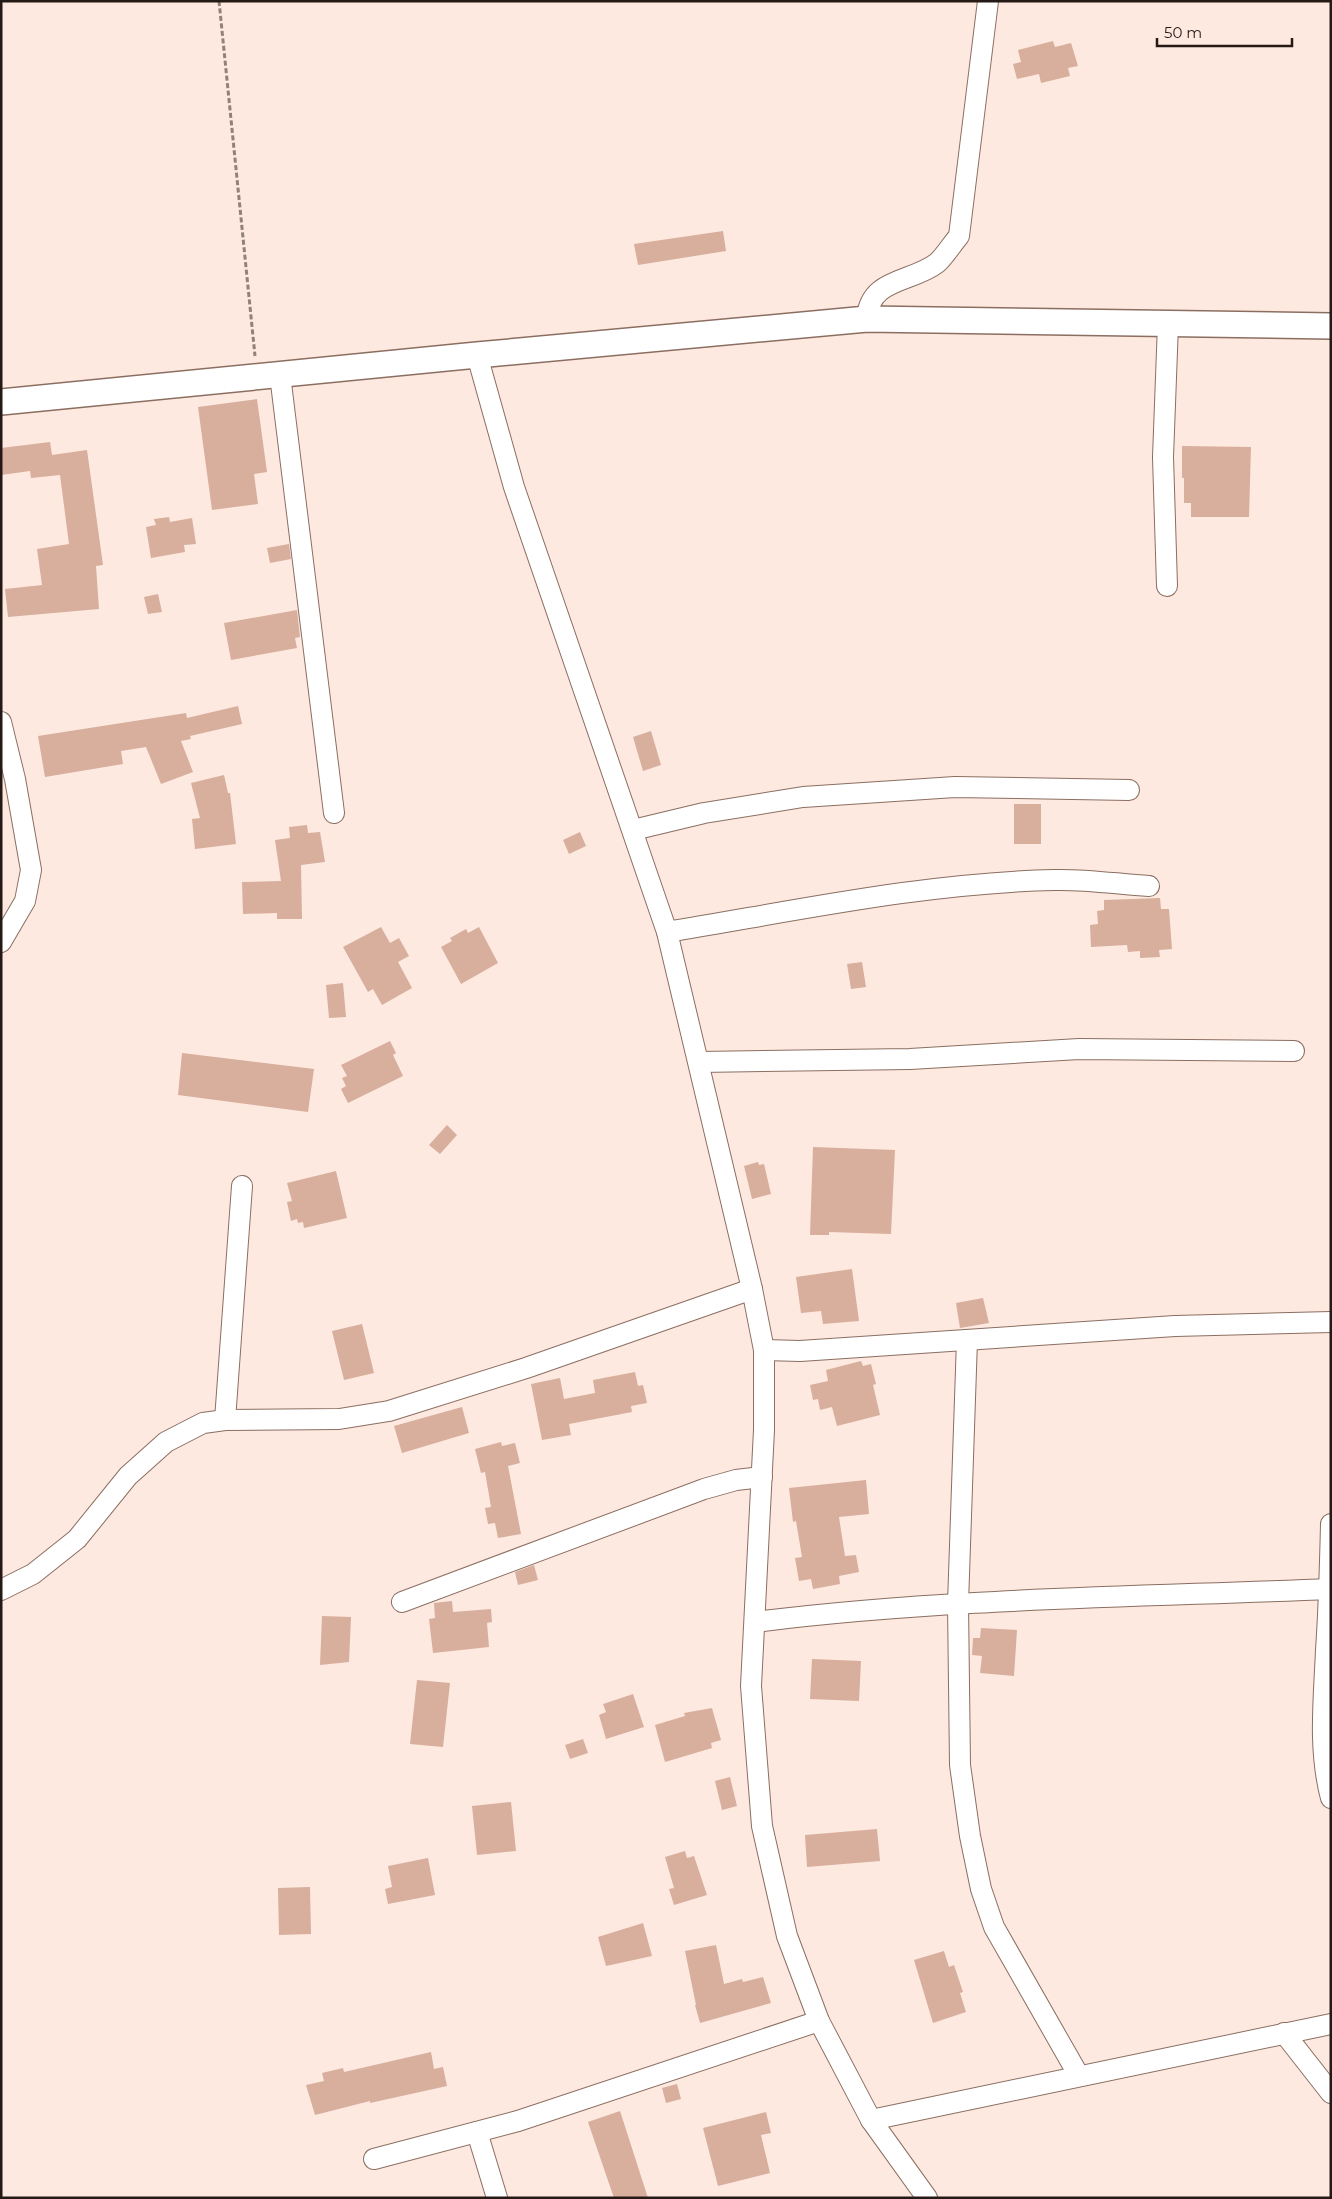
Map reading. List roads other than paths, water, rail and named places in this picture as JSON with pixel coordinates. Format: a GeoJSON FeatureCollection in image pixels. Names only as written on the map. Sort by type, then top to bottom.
{"type":"FeatureCollection","features":[{"type":"Feature","properties":{"kind":"street"},"geometry":{"type":"LineString","coordinates":[[867,319],[868,306],[878,292],[937,263],[959,236],[988,1]]}},
{"type":"Feature","properties":{"kind":"street"},"geometry":{"type":"LineString","coordinates":[[1,402],[477,354],[867,319],[1331,326]]}},
{"type":"Feature","properties":{"kind":"street"},"geometry":{"type":"LineString","coordinates":[[1167,586],[1163,457],[1168,324]]}},
{"type":"Feature","properties":{"kind":"street"},"geometry":{"type":"LineString","coordinates":[[477,354],[514,487],[667,932],[752,1289],[764,1350],[762,1477],[751,1686],[762,1826],[787,1936],[819,2021],[870,2120],[927,2198]]}},
{"type":"Feature","properties":{"kind":"street"},"geometry":{"type":"LineString","coordinates":[[268,376],[334,813]]}},
{"type":"Feature","properties":{"kind":"street"},"geometry":{"type":"LineString","coordinates":[[1,722],[15,779],[31,870],[25,901],[1,942]]}},
{"type":"Feature","properties":{"kind":"street"},"geometry":{"type":"LineString","coordinates":[[633,830],[704,814],[803,797],[955,787],[1128,790]]}},
{"type":"Feature","properties":{"kind":"street"},"geometry":{"type":"LineString","coordinates":[[667,932],[899,894],[1010,882],[1056,880],[1149,886]]}},
{"type":"Feature","properties":{"kind":"street"},"geometry":{"type":"LineString","coordinates":[[699,1062],[910,1059],[1080,1049],[1294,1051]]}},
{"type":"Feature","properties":{"kind":"street"},"geometry":{"type":"LineString","coordinates":[[225,1420],[242,1186]]}},
{"type":"Feature","properties":{"kind":"street"},"geometry":{"type":"LineString","coordinates":[[1,1590],[33,1574],[77,1539],[128,1476],[166,1442],[203,1423],[225,1420],[339,1419],[389,1411],[526,1368],[752,1289]]}},
{"type":"Feature","properties":{"kind":"street"},"geometry":{"type":"LineString","coordinates":[[764,1350],[800,1352],[1174,1326],[1331,1322]]}},
{"type":"Feature","properties":{"kind":"street"},"geometry":{"type":"LineString","coordinates":[[967,1340],[958,1604],[960,1765],[970,1836],[981,1890],[994,1927],[1079,2076]]}},
{"type":"Feature","properties":{"kind":"street"},"geometry":{"type":"LineString","coordinates":[[402,1602],[704,1489],[736,1480],[762,1477]]}},
{"type":"Feature","properties":{"kind":"street"},"geometry":{"type":"LineString","coordinates":[[1331,1524],[1330,1589],[1322,1727],[1327,1784],[1331,1798]]}},
{"type":"Feature","properties":{"kind":"street"},"geometry":{"type":"LineString","coordinates":[[755,1622],[827,1613],[958,1604],[1330,1589]]}},
{"type":"Feature","properties":{"kind":"street"},"geometry":{"type":"LineString","coordinates":[[374,2159],[518,2121],[819,2021]]}},
{"type":"Feature","properties":{"kind":"street"},"geometry":{"type":"LineString","coordinates":[[870,2120],[1331,2024]]}},
{"type":"Feature","properties":{"kind":"street"},"geometry":{"type":"LineString","coordinates":[[1284,2033],[1331,2093]]}},
{"type":"Feature","properties":{"kind":"street"},"geometry":{"type":"LineString","coordinates":[[477,2132],[498,2198]]}}]}
